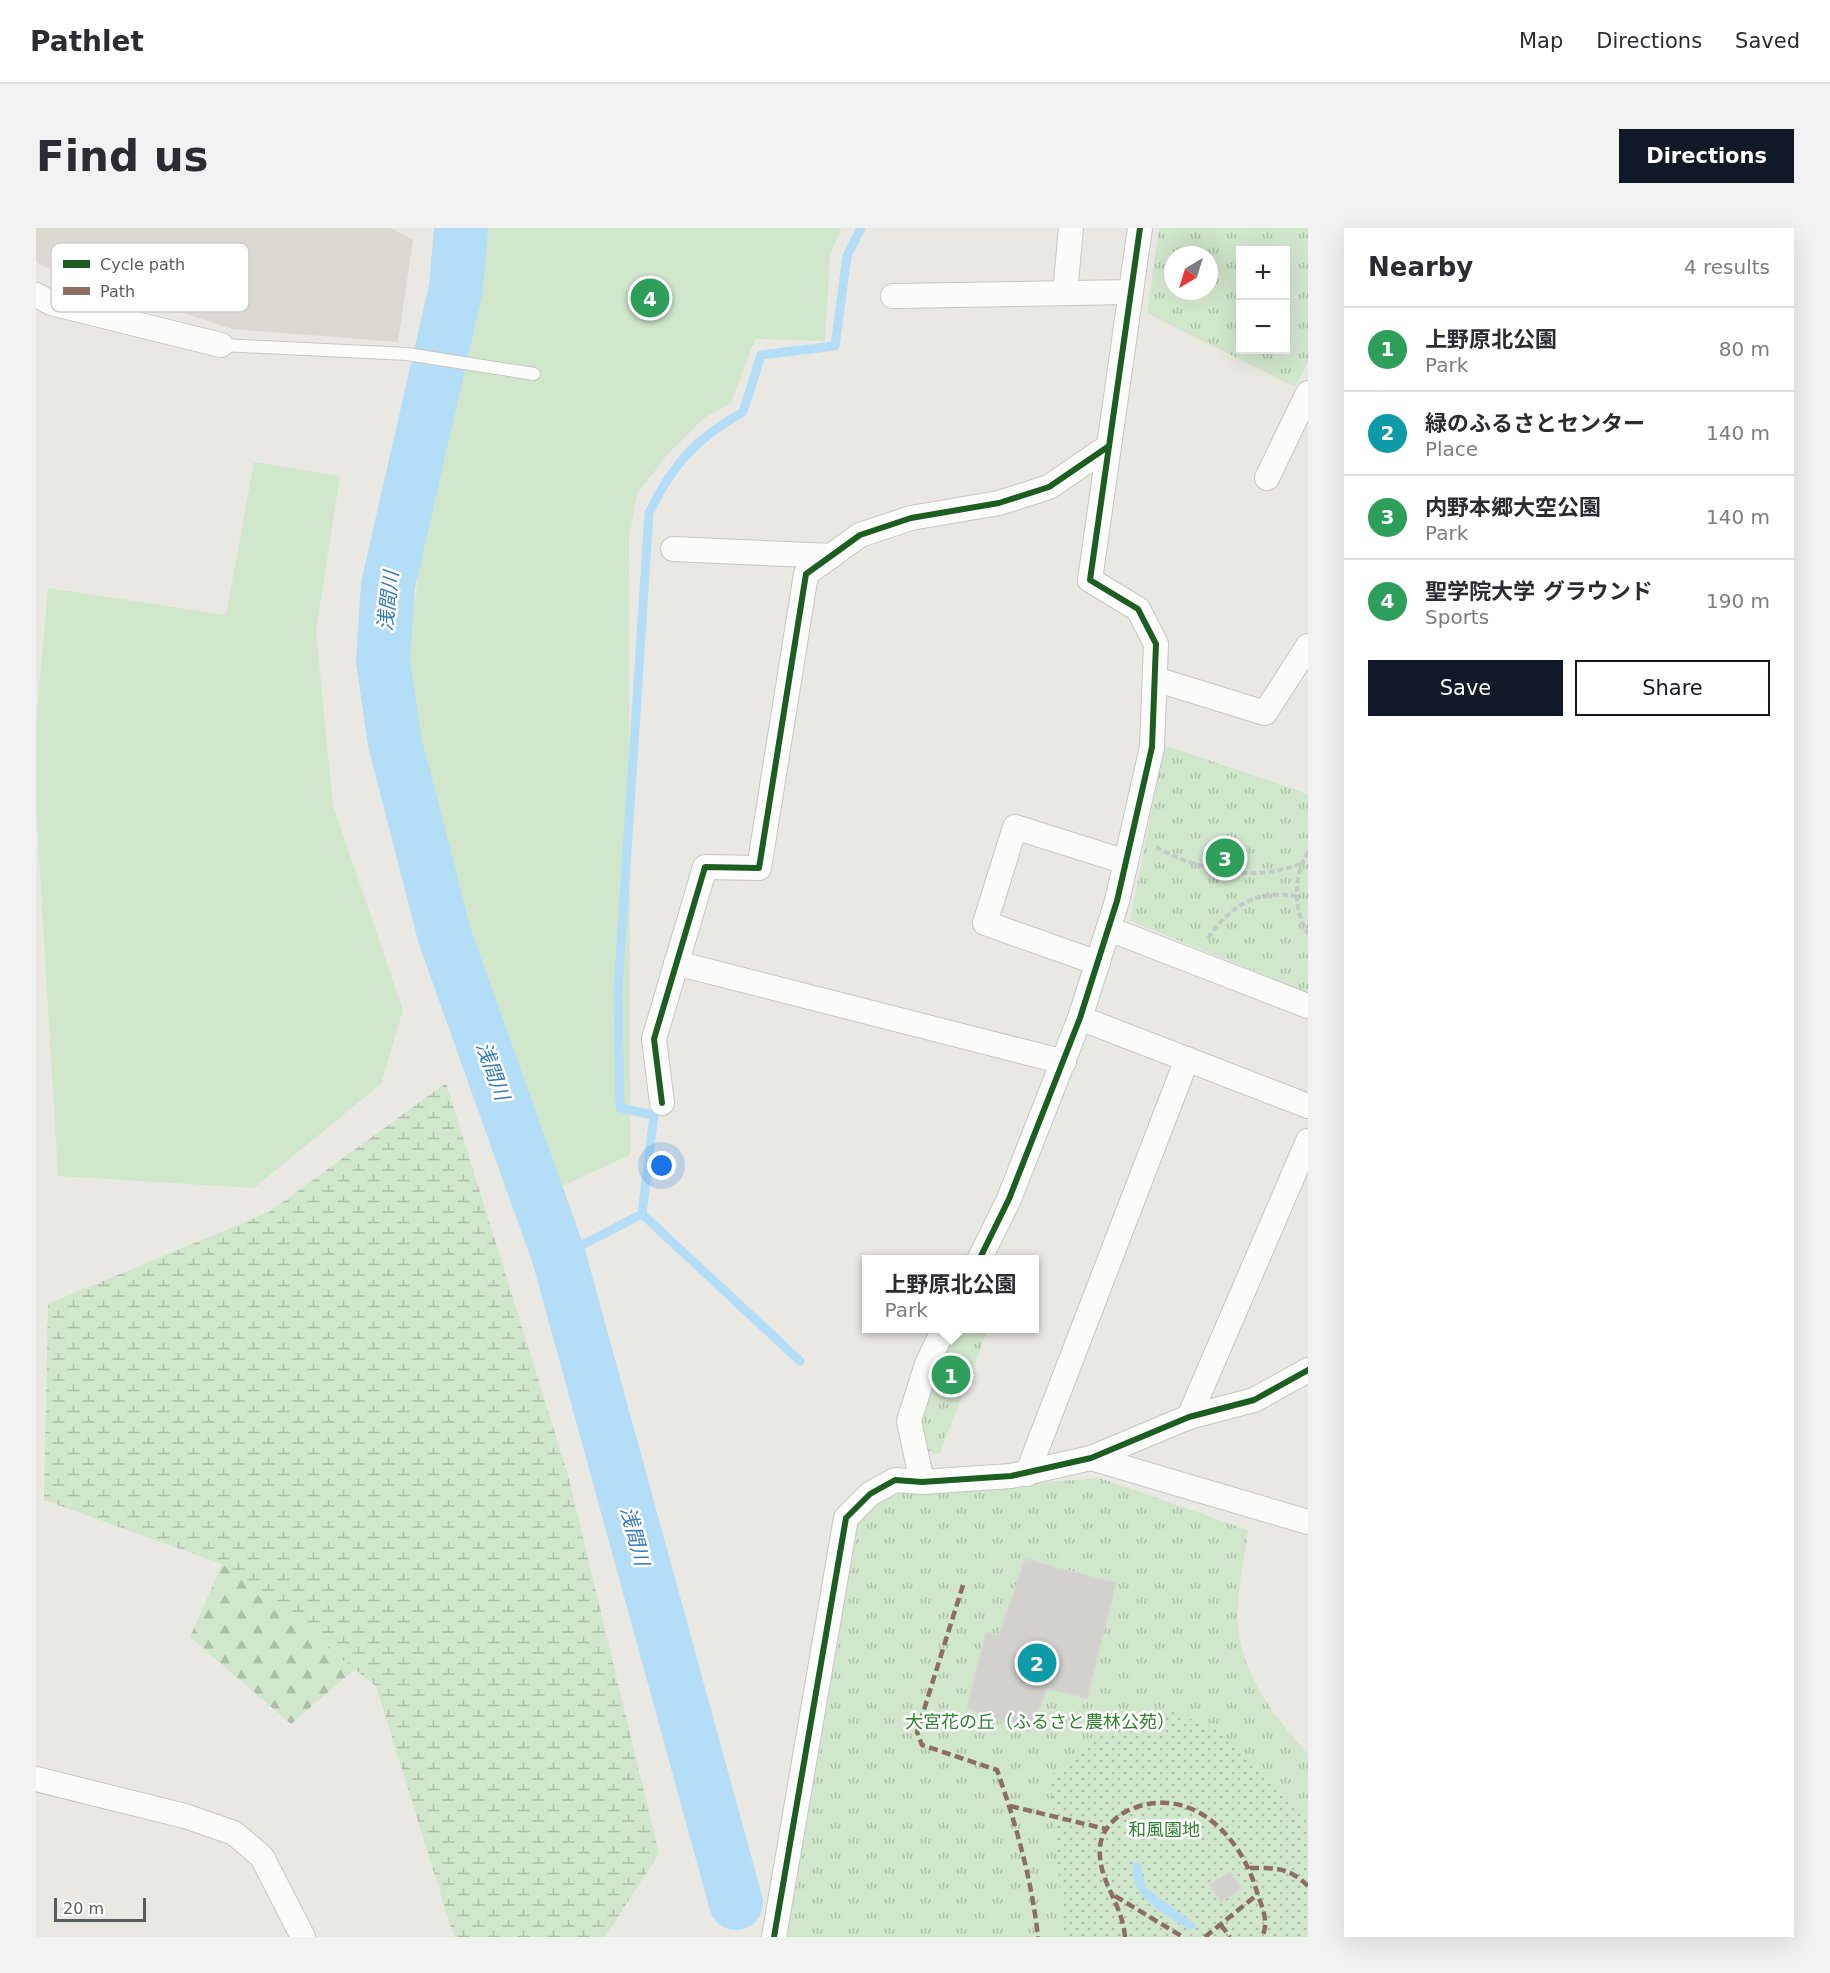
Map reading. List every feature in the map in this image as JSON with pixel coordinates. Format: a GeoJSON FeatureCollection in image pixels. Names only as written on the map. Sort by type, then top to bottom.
{"type":"FeatureCollection","features":[{"type":"Feature","properties":{"kind":"street"},"geometry":{"type":"LineString","coordinates":[[1065,293],[1071,228]]}},
{"type":"Feature","properties":{"kind":"street"},"geometry":{"type":"LineString","coordinates":[[981,1255],[1009,1199],[1080,1018],[1109,928],[1152,747],[1156,644],[1138,609],[1090,580],[1140,228]]}},
{"type":"Feature","properties":{"kind":"street"},"geometry":{"type":"LineString","coordinates":[[893,296],[1131,292]]}},
{"type":"Feature","properties":{"kind":"street"},"geometry":{"type":"LineString","coordinates":[[36,296],[51,303]]}},
{"type":"Feature","properties":{"kind":"street"},"geometry":{"type":"LineString","coordinates":[[87,312],[221,345]]}},
{"type":"Feature","properties":{"kind":"street"},"geometry":{"type":"LineString","coordinates":[[1267,478],[1308,393]]}},
{"type":"Feature","properties":{"kind":"street"},"geometry":{"type":"LineString","coordinates":[[662,1103],[654,1039],[705,867],[759,868],[806,574],[860,535],[911,518],[999,503],[1049,487],[1109,446]]}},
{"type":"Feature","properties":{"kind":"street"},"geometry":{"type":"LineString","coordinates":[[673,549],[831,556]]}},
{"type":"Feature","properties":{"kind":"street"},"geometry":{"type":"LineString","coordinates":[[1155,679],[1265,713],[1308,645]]}},
{"type":"Feature","properties":{"kind":"street"},"geometry":{"type":"LineString","coordinates":[[1098,963],[985,924],[1015,827],[1126,862]]}},
{"type":"Feature","properties":{"kind":"street"},"geometry":{"type":"LineString","coordinates":[[1109,928],[1308,1006]]}},
{"type":"Feature","properties":{"kind":"street"},"geometry":{"type":"LineString","coordinates":[[676,963],[1064,1062]]}},
{"type":"Feature","properties":{"kind":"street"},"geometry":{"type":"LineString","coordinates":[[1080,1018],[1308,1106]]}},
{"type":"Feature","properties":{"kind":"street"},"geometry":{"type":"LineString","coordinates":[[1027,1474],[1187,1059]]}},
{"type":"Feature","properties":{"kind":"street"},"geometry":{"type":"LineString","coordinates":[[1189,1417],[1308,1141]]}},
{"type":"Feature","properties":{"kind":"street"},"geometry":{"type":"LineString","coordinates":[[922,1482],[909,1421],[927,1364],[942,1333]]}},
{"type":"Feature","properties":{"kind":"street"},"geometry":{"type":"LineString","coordinates":[[774,1937],[846,1518],[870,1494],[895,1480],[922,1482],[1027,1474],[1091,1458],[1189,1417],[1254,1400],[1308,1370]]}},
{"type":"Feature","properties":{"kind":"street"},"geometry":{"type":"LineString","coordinates":[[1091,1458],[1308,1522]]}},
{"type":"Feature","properties":{"kind":"street"},"geometry":{"type":"LineString","coordinates":[[36,1779],[185,1816],[234,1833],[262,1857],[303,1937]]}},
{"type":"Feature","properties":{"kind":"lane"},"geometry":{"type":"LineString","coordinates":[[221,345],[407,354],[534,374]]}},
{"type":"Feature","properties":{"kind":"path"},"geometry":{"type":"LineString","coordinates":[[1133,832],[1158,849],[1194,864],[1213,868],[1257,875],[1279,873],[1300,864]]}},
{"type":"Feature","properties":{"kind":"path"},"geometry":{"type":"LineString","coordinates":[[1308,852],[1300,864],[1296,896],[1302,925],[1308,934]]}},
{"type":"Feature","properties":{"kind":"path"},"geometry":{"type":"LineString","coordinates":[[1195,962],[1221,919],[1238,905],[1252,898],[1284,894],[1296,896]]}},
{"type":"Feature","properties":{"kind":"shaded area"},"geometry":{"type":"Polygon","coordinates":[[[36,228],[391,228],[413,240],[398,342],[232,329],[181,312],[249,312],[249,243],[51,243],[51,269],[36,262],[36,228]]]}},
{"type":"Feature","properties":{"kind":"green space"},"geometry":{"type":"Polygon","coordinates":[[[484,228],[841,228],[830,256],[825,341],[755,339],[731,403],[704,418],[667,455],[637,494],[629,537],[630,1155],[556,1189],[437,858],[407,657],[429,495],[483,258],[484,228]]]}},
{"type":"Feature","properties":{"kind":"green space"},"geometry":{"type":"Polygon","coordinates":[[[1159,228],[1308,228],[1308,362],[1295,387],[1147,313],[1159,228]]]}},
{"type":"Feature","properties":{"kind":"green space"},"geometry":{"type":"Polygon","coordinates":[[[254,462],[340,476],[316,631],[333,805],[403,1010],[381,1084],[254,1188],[58,1176],[36,807],[36,723],[48,588],[226,615],[254,462]]]}},
{"type":"Feature","properties":{"kind":"green space"},"geometry":{"type":"Polygon","coordinates":[[[1164,745],[1308,794],[1308,992],[1130,921],[1164,745]]]}},
{"type":"Feature","properties":{"kind":"green space"},"geometry":{"type":"Polygon","coordinates":[[[446,1083],[568,1475],[659,1854],[605,1937],[454,1937],[376,1686],[222,1564],[44,1500],[48,1304],[269,1212],[446,1083]]]}},
{"type":"Feature","properties":{"kind":"green space"},"geometry":{"type":"Polygon","coordinates":[[[952,1333],[986,1333],[939,1455],[922,1448],[922,1400],[952,1333]]]}},
{"type":"Feature","properties":{"kind":"green space","name":"大宮花の丘（ふるさと農林公苑）"},"geometry":{"type":"Polygon","coordinates":[[[1100,1478],[1248,1530],[1237,1617],[1241,1646],[1246,1663],[1262,1696],[1308,1754],[1308,1937],[786,1937],[856,1524],[887,1494],[1100,1478]]]}},
{"type":"Feature","properties":{"kind":"green space"},"geometry":{"type":"Polygon","coordinates":[[[222,1564],[355,1669],[291,1724],[190,1637],[222,1564]]]}},
{"type":"Feature","properties":{"kind":"green space","name":"和風園地"},"geometry":{"type":"Polygon","coordinates":[[[1172,1712],[1218,1729],[1308,1823],[1308,1937],[1064,1937],[1050,1776],[1084,1747],[1129,1719],[1172,1712]]]}},
{"type":"Feature","properties":{"kind":"water"},"geometry":{"type":"Polygon","coordinates":[[[1133,1863],[1140,1863],[1146,1888],[1196,1925],[1191,1930],[1162,1913],[1143,1896],[1135,1884],[1133,1863]]]}},
{"type":"Feature","properties":{"kind":"building"},"geometry":{"type":"Polygon","coordinates":[[[1025,1559],[1116,1583],[1087,1698],[1047,1689],[1030,1732],[967,1708],[986,1632],[999,1636],[1025,1559]]]}},
{"type":"Feature","properties":{"kind":"building"},"geometry":{"type":"Polygon","coordinates":[[[1230,1872],[1241,1888],[1221,1902],[1210,1884],[1230,1872]]]}},
{"type":"Feature","properties":{"kind":"waterway","name":"浅間川"},"geometry":{"type":"LineString","coordinates":[[461,228],[456,288],[388,585],[383,661],[395,743],[445,937],[559,1257],[736,1903]]}},
{"type":"Feature","properties":{"kind":"waterway"},"geometry":{"type":"LineString","coordinates":[[559,1257],[642,1214],[654,1115],[620,1108],[618,990],[649,513],[676,467],[687,454],[712,432],[743,412],[761,355],[835,346],[847,256],[861,228]]}},
{"type":"Feature","properties":{"kind":"waterway"},"geometry":{"type":"LineString","coordinates":[[642,1214],[800,1361]]}},
{"type":"Feature","properties":{"kind":"marked path"},"geometry":{"type":"LineString","coordinates":[[963,1585],[917,1732],[922,1745],[997,1770],[1022,1853],[1032,1895],[1038,1937]]}},
{"type":"Feature","properties":{"kind":"marked path"},"geometry":{"type":"LineString","coordinates":[[1125,1937],[1123,1924],[1102,1870],[1101,1840],[1117,1817],[1127,1811],[1149,1804],[1171,1803],[1190,1808],[1208,1818],[1238,1850],[1248,1869],[1264,1913],[1265,1925],[1262,1937]]}},
{"type":"Feature","properties":{"kind":"marked path"},"geometry":{"type":"LineString","coordinates":[[1010,1806],[1106,1829]]}},
{"type":"Feature","properties":{"kind":"marked path"},"geometry":{"type":"LineString","coordinates":[[1250,1868],[1282,1870],[1294,1875],[1308,1886]]}},
{"type":"Feature","properties":{"kind":"marked path"},"geometry":{"type":"LineString","coordinates":[[1205,1937],[1258,1894]]}},
{"type":"Feature","properties":{"kind":"marked path"},"geometry":{"type":"LineString","coordinates":[[1115,1896],[1183,1937]]}},
{"type":"Feature","properties":{"kind":"marked path"},"geometry":{"type":"LineString","coordinates":[[1221,1925],[1230,1937]]}},
{"type":"Feature","properties":{"kind":"cycle path"},"geometry":{"type":"LineString","coordinates":[[981,1255],[1009,1199],[1080,1018],[1117,901],[1152,747],[1156,644],[1138,609],[1090,580],[1140,228]]}},
{"type":"Feature","properties":{"kind":"cycle path"},"geometry":{"type":"LineString","coordinates":[[662,1103],[654,1039],[705,867],[759,868],[806,574],[860,535],[911,518],[999,503],[1049,487],[1109,446]]}},
{"type":"Feature","properties":{"kind":"cycle path"},"geometry":{"type":"LineString","coordinates":[[774,1937],[846,1518],[870,1494],[895,1480],[922,1482],[1011,1476],[1091,1458],[1189,1417],[1254,1400],[1308,1370]]}},
{"type":"Feature","properties":{"kind":"place","name":"聖学院大学 グラウンド"},"geometry":{"type":"Point","coordinates":[650,298]}},
{"type":"Feature","properties":{"kind":"place","name":"内野本郷大空公園"},"geometry":{"type":"Point","coordinates":[1225,858]}},
{"type":"Feature","properties":{"kind":"place","name":"上野原北公園"},"geometry":{"type":"Point","coordinates":[951,1375]}},
{"type":"Feature","properties":{"kind":"place","name":"緑のふるさとセンター"},"geometry":{"type":"Point","coordinates":[1037,1663]}}]}
